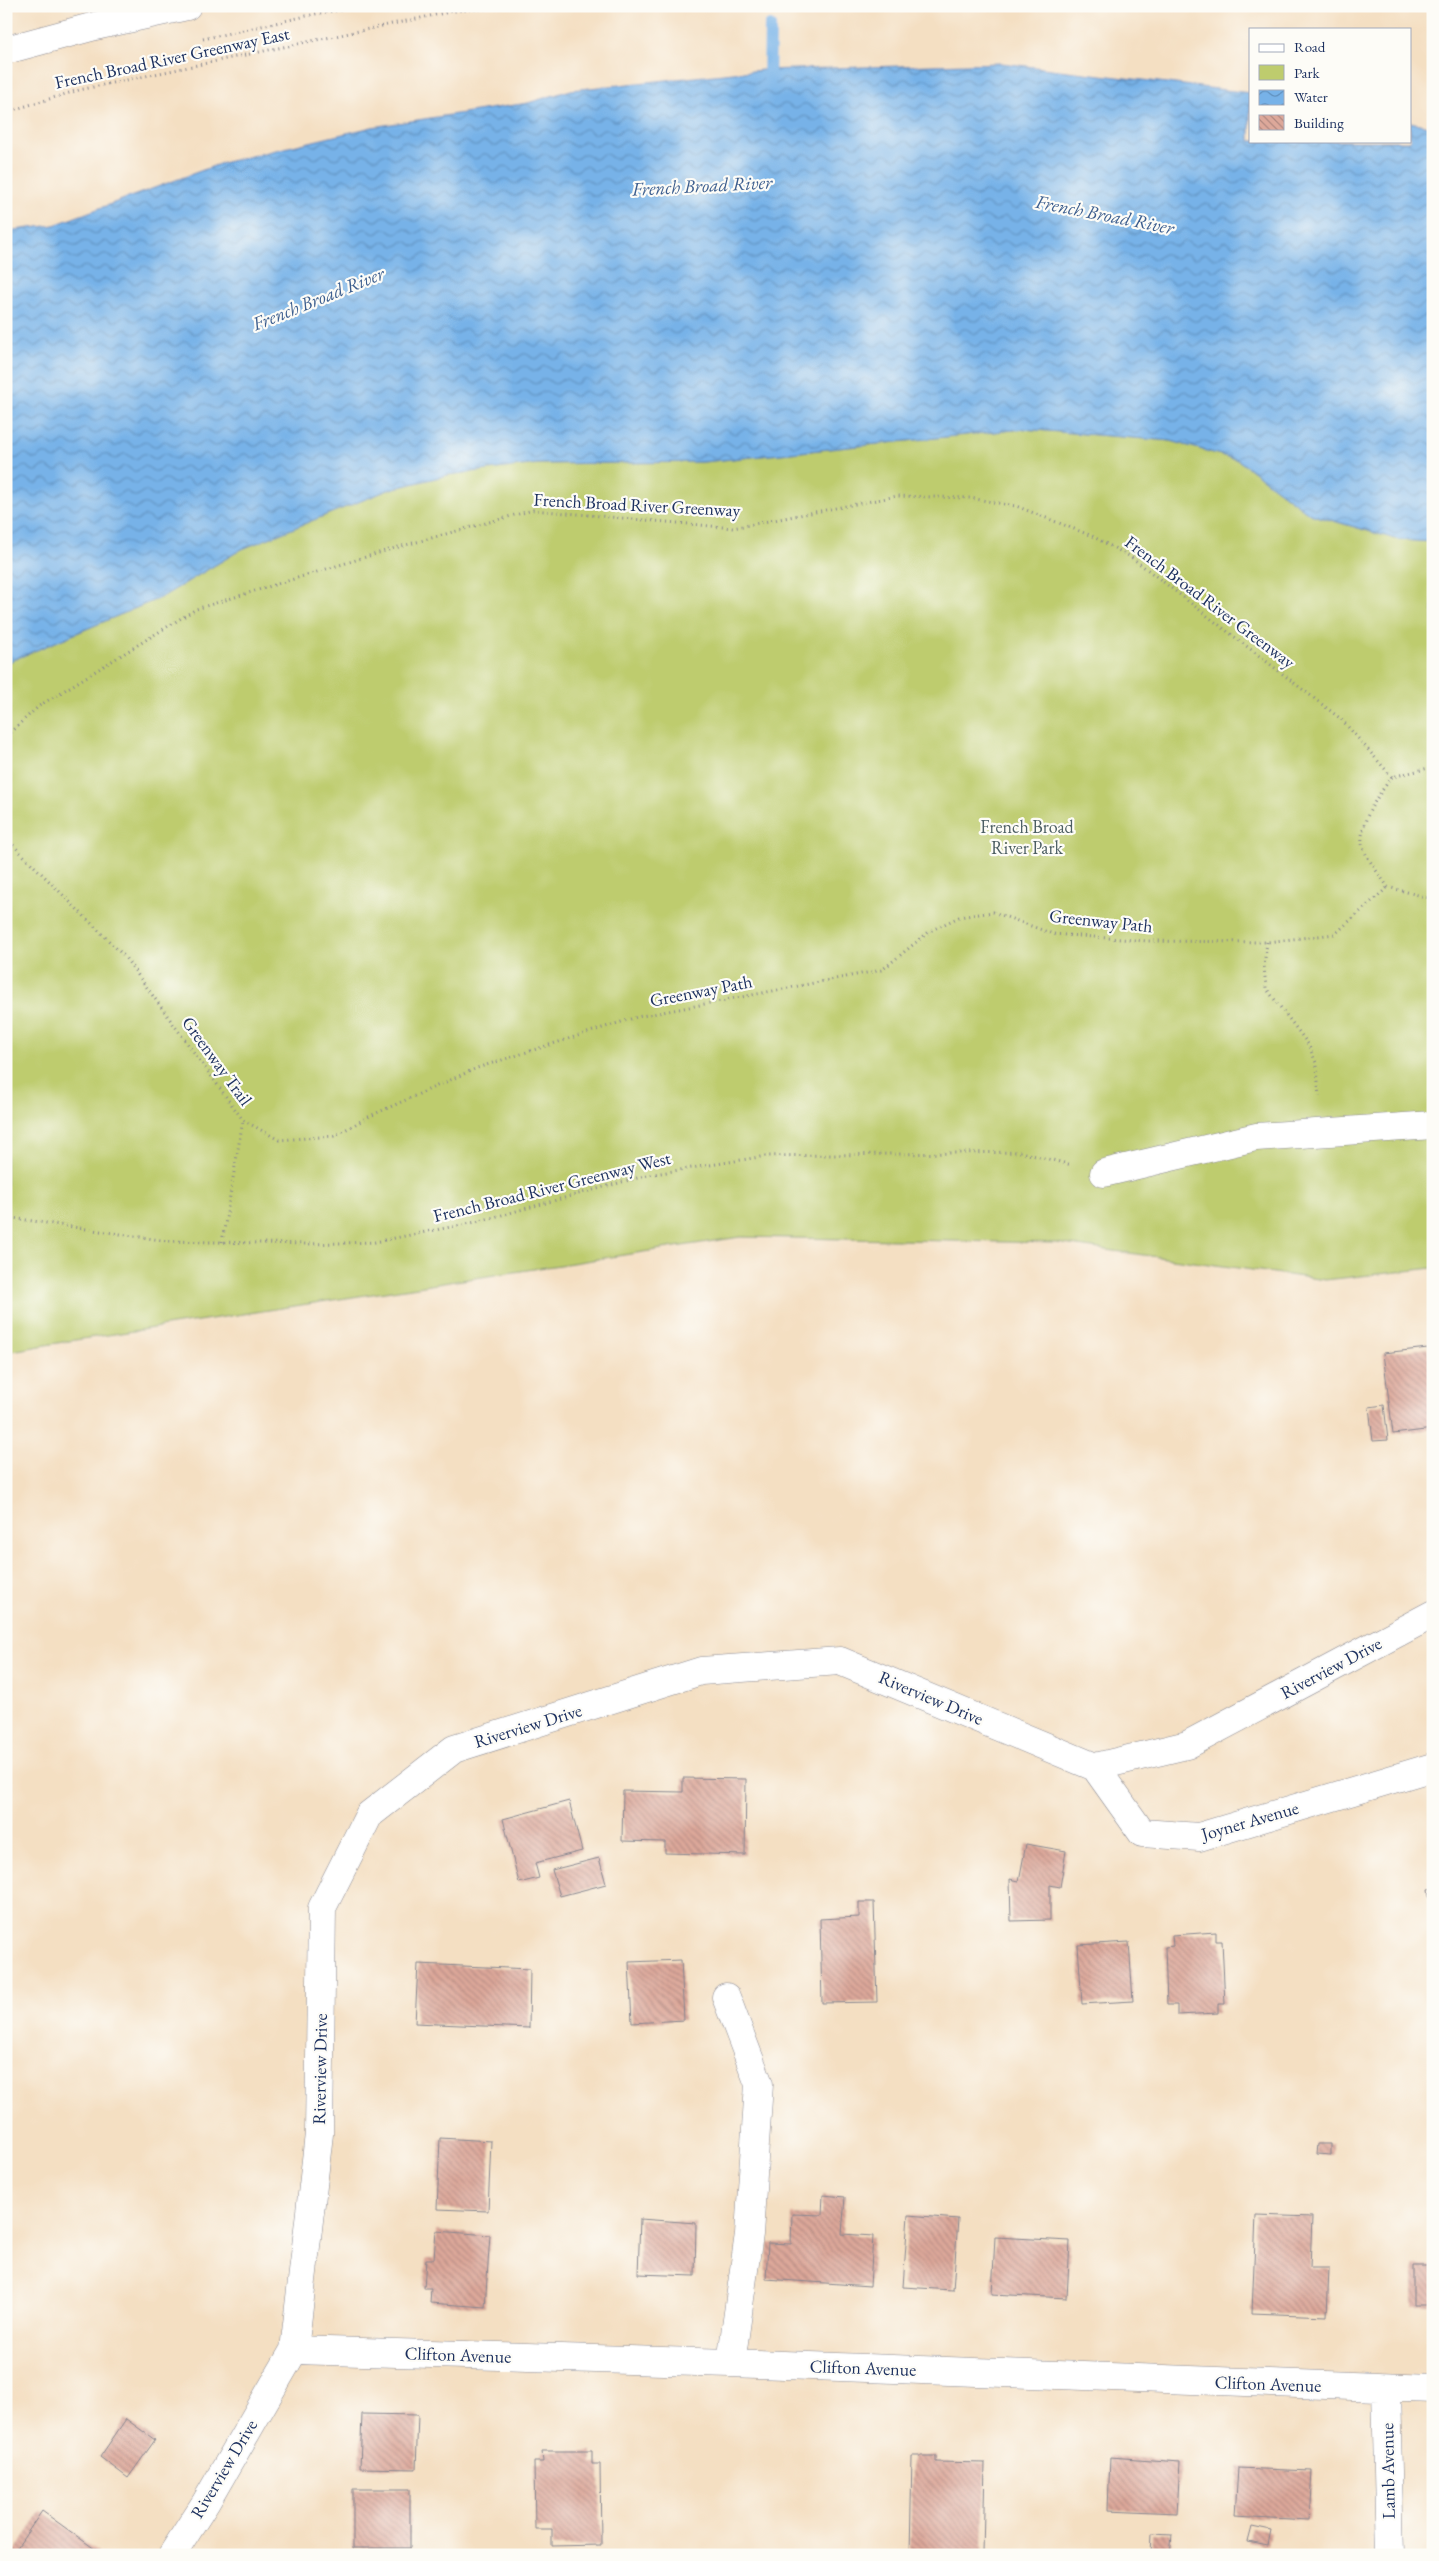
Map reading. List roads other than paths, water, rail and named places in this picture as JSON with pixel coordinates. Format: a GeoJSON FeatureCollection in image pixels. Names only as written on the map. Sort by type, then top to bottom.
{"type":"FeatureCollection","features":[{"type":"Feature","properties":{"kind":"street"},"geometry":{"type":"LineString","coordinates":[[6,50],[95,26],[187,6]]}},
{"type":"Feature","properties":{"kind":"street"},"geometry":{"type":"LineString","coordinates":[[1104,1173],[1256,1137],[1433,1125]]}},
{"type":"Feature","properties":{"kind":"street","name":"Riverview Drive"},"geometry":{"type":"LineString","coordinates":[[172,2555],[206,2502],[294,2350],[319,2134],[322,1908],[369,1816],[454,1749],[701,1672],[840,1660],[1095,1767],[1187,1745],[1433,1614]]}},
{"type":"Feature","properties":{"kind":"street","name":"Joyner Avenue"},"geometry":{"type":"LineString","coordinates":[[1095,1767],[1142,1833],[1199,1837],[1433,1767]]}},
{"type":"Feature","properties":{"kind":"street"},"geometry":{"type":"LineString","coordinates":[[726,1997],[759,2084],[748,2234],[731,2363]]}},
{"type":"Feature","properties":{"kind":"street","name":"Clifton Avenue"},"geometry":{"type":"LineString","coordinates":[[294,2350],[731,2363],[1433,2389]]}},
{"type":"Feature","properties":{"kind":"street","name":"Lamb Avenue"},"geometry":{"type":"LineString","coordinates":[[1386,2388],[1390,2555]]}},
{"type":"Feature","properties":{"kind":"water","name":"French Broad River"},"geometry":{"type":"Polygon","coordinates":[[[1001,63],[1249,93],[1249,142],[1412,142],[1412,122],[1433,127],[1433,542],[1399,540],[1310,514],[1238,460],[1171,441],[1023,429],[703,462],[537,464],[447,475],[388,490],[242,549],[162,597],[6,663],[6,231],[54,225],[222,163],[372,127],[528,103],[571,90],[762,70],[1001,63]]]}},
{"type":"Feature","properties":{"kind":"waterway"},"geometry":{"type":"LineString","coordinates":[[769,86],[770,26]]}},
{"type":"Feature","properties":{"kind":"park label","name":"French Broad River Park"},"geometry":{"type":"Point","coordinates":[1027,838]}}]}
